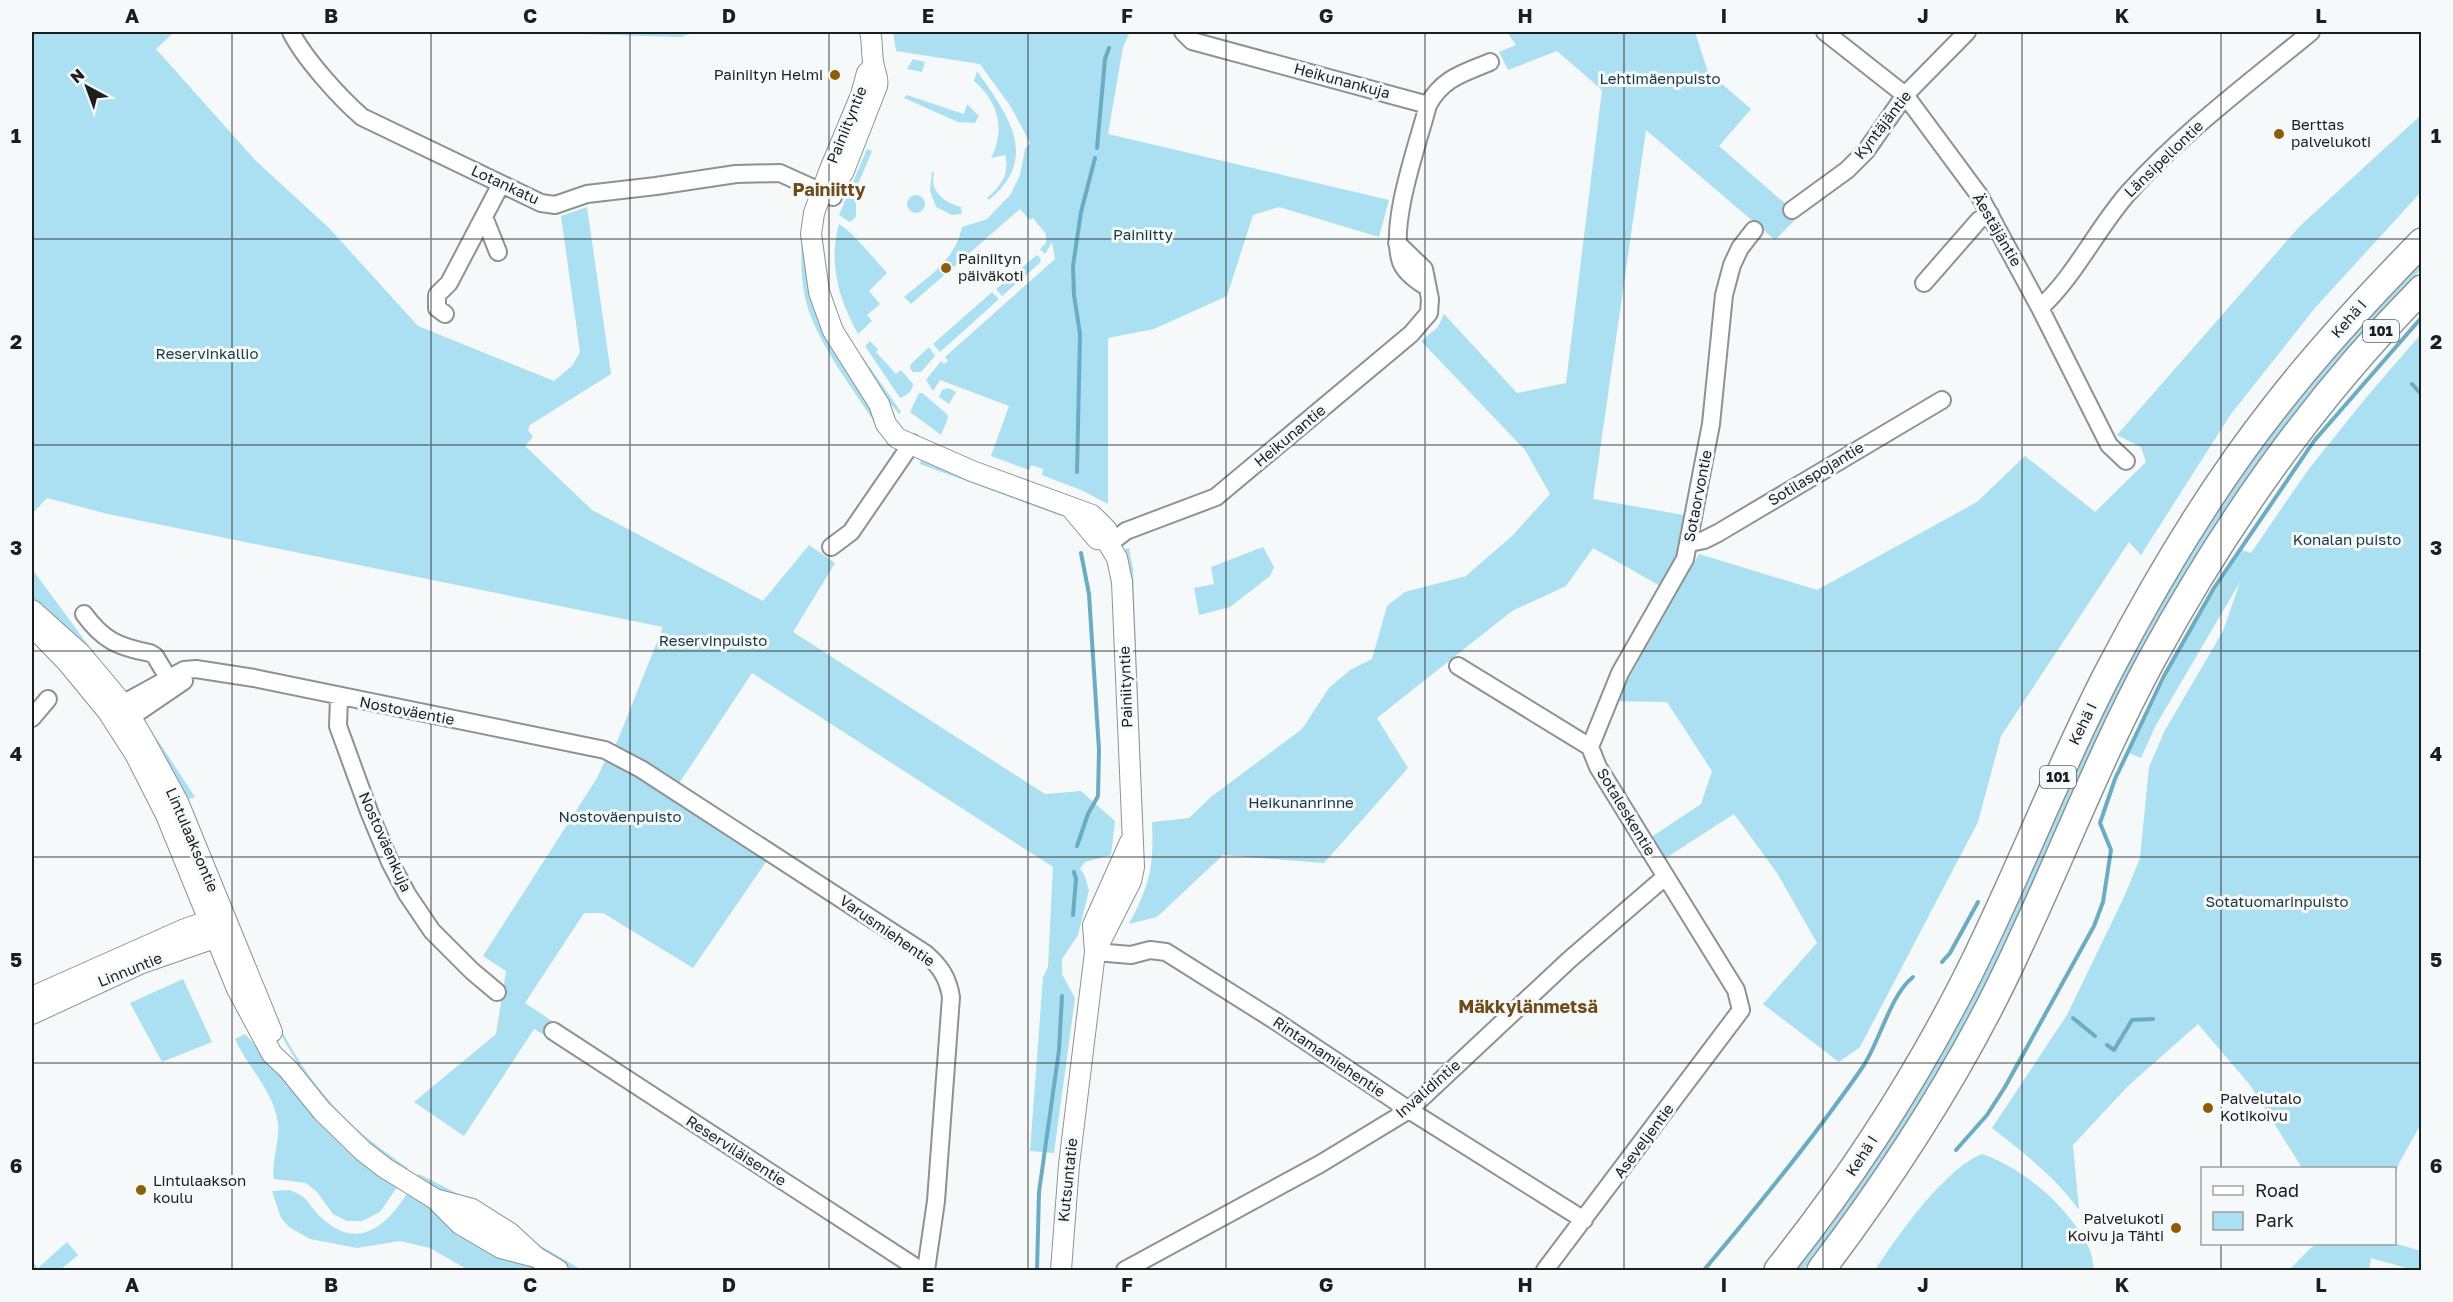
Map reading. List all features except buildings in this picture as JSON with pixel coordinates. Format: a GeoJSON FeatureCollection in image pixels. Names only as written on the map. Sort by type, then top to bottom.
{"type":"FeatureCollection","features":[{"type":"Feature","properties":{"kind":"highway","name":"Kehä I"},"geometry":{"type":"LineString","coordinates":[[1778,1270],[1805,1238],[1861,1158],[1913,1075],[1965,982],[2066,759],[2109,671],[2199,514],[2273,409],[2295,382],[2369,295],[2421,242]]}},
{"type":"Feature","properties":{"kind":"highway","name":"101"},"geometry":{"type":"LineString","coordinates":[[1821,1270],[1865,1210],[1946,1089],[2014,957],[2083,801],[2146,670],[2226,533],[2294,434],[2372,342],[2421,289]]}},
{"type":"Feature","properties":{"kind":"highway","name":"101"},"geometry":{"type":"LineString","coordinates":[[1758,1270],[1764,1263],[1805,1238]]}},
{"type":"Feature","properties":{"kind":"street","name":"Lotankatu"},"geometry":{"type":"LineString","coordinates":[[291,32],[296,43],[311,61],[362,117],[541,203],[555,205],[587,194],[736,174],[780,173],[827,195]]}},
{"type":"Feature","properties":{"kind":"street","name":"Painiityntie"},"geometry":{"type":"LineString","coordinates":[[870,32],[877,86],[827,195],[815,255],[819,292],[833,332],[879,404],[892,433],[897,438],[940,458],[1092,515],[1107,530],[1108,542],[1117,558],[1122,582],[1132,836],[1093,925],[1095,952]]}},
{"type":"Feature","properties":{"kind":"street","name":"Heikunankuja"},"geometry":{"type":"LineString","coordinates":[[1183,32],[1192,41],[1428,105]]}},
{"type":"Feature","properties":{"kind":"street","name":"Äestäjäntie"},"geometry":{"type":"LineString","coordinates":[[1825,32],[1905,95],[1990,214],[2109,445],[2126,461]]}},
{"type":"Feature","properties":{"kind":"street","name":"Kyntäjäntie"},"geometry":{"type":"LineString","coordinates":[[1792,210],[1847,170],[1866,151],[1905,95],[1967,32]]}},
{"type":"Feature","properties":{"kind":"street","name":"Länsipellontie"},"geometry":{"type":"LineString","coordinates":[[2040,308],[2069,275],[2111,213],[2154,166],[2311,32]]}},
{"type":"Feature","properties":{"kind":"street"},"geometry":{"type":"LineString","coordinates":[[1428,105],[1435,91],[1447,81],[1490,62]]}},
{"type":"Feature","properties":{"kind":"street","name":"Heikunantie"},"geometry":{"type":"LineString","coordinates":[[1108,542],[1126,531],[1216,496],[1236,482],[1411,333],[1429,313],[1430,299],[1427,287],[1414,278],[1401,263],[1397,243],[1397,228],[1428,105]]}},
{"type":"Feature","properties":{"kind":"street"},"geometry":{"type":"LineString","coordinates":[[445,314],[437,308],[437,295],[449,283],[501,184]]}},
{"type":"Feature","properties":{"kind":"street"},"geometry":{"type":"LineString","coordinates":[[1924,283],[1979,220],[1990,214]]}},
{"type":"Feature","properties":{"kind":"street"},"geometry":{"type":"LineString","coordinates":[[484,217],[498,252]]}},
{"type":"Feature","properties":{"kind":"street","name":"Sotaorvontie"},"geometry":{"type":"LineString","coordinates":[[1590,747],[1620,673],[1685,559],[1690,543],[1711,424],[1724,295],[1732,265],[1740,248],[1754,230]]}},
{"type":"Feature","properties":{"kind":"street","name":"Sotilaspojantie"},"geometry":{"type":"LineString","coordinates":[[1690,543],[1704,540],[1718,533],[1941,400]]}},
{"type":"Feature","properties":{"kind":"street"},"geometry":{"type":"LineString","coordinates":[[831,547],[850,532],[912,443]]}},
{"type":"Feature","properties":{"kind":"street","name":"Lintulaaksontie"},"geometry":{"type":"LineString","coordinates":[[32,610],[81,654],[178,802],[254,1024],[272,1054],[288,1069],[322,1111],[363,1151],[385,1168],[435,1199],[460,1224],[501,1248],[536,1257],[558,1270]]}},
{"type":"Feature","properties":{"kind":"street"},"geometry":{"type":"LineString","coordinates":[[84,614],[96,630],[111,642],[155,656],[171,683]]}},
{"type":"Feature","properties":{"kind":"street","name":"Lintulaaksontie"},"geometry":{"type":"LineString","coordinates":[[32,626],[120,715]]}},
{"type":"Feature","properties":{"kind":"street"},"geometry":{"type":"LineString","coordinates":[[1458,666],[1590,747]]}},
{"type":"Feature","properties":{"kind":"street","name":"Nostoväentie"},"geometry":{"type":"LineString","coordinates":[[120,715],[171,683],[184,670],[209,671],[254,678],[605,750]]}},
{"type":"Feature","properties":{"kind":"street","name":"Nostoväenkuja"},"geometry":{"type":"LineString","coordinates":[[339,697],[338,726],[374,824],[407,894],[432,932],[497,992]]}},
{"type":"Feature","properties":{"kind":"street"},"geometry":{"type":"LineString","coordinates":[[32,718],[48,699]]}},
{"type":"Feature","properties":{"kind":"street","name":"Sotaleskentie"},"geometry":{"type":"LineString","coordinates":[[1590,747],[1598,767],[1736,990],[1741,1010]]}},
{"type":"Feature","properties":{"kind":"street","name":"Varusmiehentie"},"geometry":{"type":"LineString","coordinates":[[605,750],[641,769],[891,930],[926,954],[942,969],[947,978],[951,997],[936,1201],[926,1270]]}},
{"type":"Feature","properties":{"kind":"street","name":"Invalidintie"},"geometry":{"type":"LineString","coordinates":[[1125,1270],[1320,1164],[1409,1110],[1569,960],[1665,877]]}},
{"type":"Feature","properties":{"kind":"street","name":"Linnuntie"},"geometry":{"type":"LineString","coordinates":[[32,998],[219,927]]}},
{"type":"Feature","properties":{"kind":"street","name":"Linnuntie"},"geometry":{"type":"LineString","coordinates":[[32,1014],[219,927]]}},
{"type":"Feature","properties":{"kind":"street","name":"Rintamamiehentie"},"geometry":{"type":"LineString","coordinates":[[1095,952],[1131,955],[1150,950],[1166,951],[1409,1110],[1584,1220]]}},
{"type":"Feature","properties":{"kind":"street","name":"Kutsuntatie"},"geometry":{"type":"LineString","coordinates":[[1061,1270],[1069,1165],[1080,1090],[1095,952]]}},
{"type":"Feature","properties":{"kind":"street","name":"Aseveljentie"},"geometry":{"type":"LineString","coordinates":[[1545,1270],[1741,1010]]}},
{"type":"Feature","properties":{"kind":"street","name":"Reserviläisentie"},"geometry":{"type":"LineString","coordinates":[[553,1031],[920,1270]]}},
{"type":"Feature","properties":{"kind":"street","name":"Kutsuntatie"},"geometry":{"type":"LineString","coordinates":[[1070,1270],[1082,1152],[1080,1090]]}},
{"type":"Feature","properties":{"kind":"green space","name":"Reservinkallio"},"geometry":{"type":"Polygon","coordinates":[[[32,32],[174,32],[156,49],[256,161],[329,228],[418,326],[554,381],[572,366],[580,352],[561,216],[587,207],[611,374],[530,425],[528,430],[533,437],[525,446],[592,510],[763,601],[809,545],[835,563],[793,632],[1045,794],[1081,791],[1115,821],[1111,855],[1085,862],[1080,869],[1089,890],[1078,935],[1062,959],[1062,974],[1075,998],[1054,1153],[1030,1151],[1043,977],[1048,967],[1053,867],[752,673],[680,782],[680,800],[768,859],[693,968],[603,913],[584,913],[525,1003],[558,1025],[551,1039],[534,1029],[464,1136],[414,1102],[496,1034],[506,971],[483,956],[597,778],[617,742],[663,627],[108,514],[47,498],[32,514],[32,32]]]}},
{"type":"Feature","properties":{"kind":"green space"},"geometry":{"type":"Polygon","coordinates":[[[505,32],[695,32],[681,37],[505,32]]]}},
{"type":"Feature","properties":{"kind":"green space","name":"Painiitty"},"geometry":{"type":"Polygon","coordinates":[[[893,32],[1130,32],[1123,47],[1108,134],[1389,200],[1379,237],[1279,207],[1253,215],[1227,296],[1154,329],[1108,338],[1108,504],[1081,490],[1042,475],[1043,469],[1031,465],[1029,470],[991,456],[1009,406],[940,380],[933,391],[926,380],[941,361],[944,364],[948,361],[945,357],[1055,259],[1052,242],[1045,254],[1040,249],[1046,243],[1046,234],[1033,218],[1030,220],[1020,209],[911,304],[904,297],[947,258],[954,249],[962,227],[987,219],[1011,194],[1020,175],[1025,149],[1030,143],[1011,107],[980,64],[896,51],[893,32]]]}},
{"type":"Feature","properties":{"kind":"green space","name":"Heikunanrinne"},"geometry":{"type":"Polygon","coordinates":[[[1507,32],[1695,32],[1708,72],[1751,109],[1719,146],[1781,200],[1801,214],[1775,240],[1646,130],[1593,499],[1689,516],[1686,540],[1662,587],[1593,548],[1566,586],[1512,611],[1377,718],[1408,768],[1324,863],[1223,855],[1157,917],[1129,924],[1142,898],[1149,875],[1152,822],[1189,818],[1211,797],[1302,729],[1329,688],[1350,670],[1372,659],[1387,606],[1405,592],[1466,576],[1512,536],[1550,494],[1525,450],[1421,341],[1438,327],[1444,314],[1517,393],[1566,383],[1602,90],[1557,51],[1508,70],[1499,52],[1516,45],[1507,32]]]}},
{"type":"Feature","properties":{"kind":"green space"},"geometry":{"type":"Polygon","coordinates":[[[913,59],[925,62],[922,72],[907,69],[913,59]]]}},
{"type":"Feature","properties":{"kind":"green space"},"geometry":{"type":"Polygon","coordinates":[[[977,71],[1008,119],[1014,136],[1016,152],[1013,168],[1005,184],[989,200],[987,198],[1003,179],[1006,162],[1005,155],[991,158],[996,147],[999,127],[994,107],[974,81],[977,71]]]}},
{"type":"Feature","properties":{"kind":"green space"},"geometry":{"type":"Polygon","coordinates":[[[907,95],[964,114],[967,104],[979,116],[975,123],[958,122],[904,98],[907,95]]]}},
{"type":"Feature","properties":{"kind":"green space"},"geometry":{"type":"Polygon","coordinates":[[[2421,115],[2421,192],[2314,309],[2231,414],[2141,555],[2129,542],[2001,736],[1978,822],[1860,1047],[1839,1062],[1763,1004],[1817,943],[1777,873],[1734,814],[1664,859],[1650,838],[1701,804],[1712,771],[1667,702],[1616,701],[1699,554],[1817,590],[1977,502],[2025,456],[2095,512],[2146,462],[2141,447],[2117,435],[2300,226],[2421,115]]]}},
{"type":"Feature","properties":{"kind":"green space"},"geometry":{"type":"Polygon","coordinates":[[[867,149],[872,151],[856,189],[856,217],[850,222],[839,215],[867,149]]]}},
{"type":"Feature","properties":{"kind":"green space"},"geometry":{"type":"Polygon","coordinates":[[[932,171],[936,191],[949,203],[961,207],[962,214],[952,215],[936,207],[930,191],[932,171]]]}},
{"type":"Feature","properties":{"kind":"green space"},"geometry":{"type":"Polygon","coordinates":[[[916,195],[922,198],[925,204],[922,210],[916,213],[910,210],[907,204],[910,198],[916,195]]]}},
{"type":"Feature","properties":{"kind":"green space"},"geometry":{"type":"Polygon","coordinates":[[[839,224],[857,239],[887,273],[869,291],[880,304],[867,315],[872,321],[858,334],[845,308],[837,281],[835,253],[839,224]]]}},
{"type":"Feature","properties":{"kind":"green space"},"geometry":{"type":"Polygon","coordinates":[[[802,227],[807,280],[817,316],[868,399],[879,429],[829,353],[813,321],[803,286],[802,227]]]}},
{"type":"Feature","properties":{"kind":"green space"},"geometry":{"type":"Polygon","coordinates":[[[1037,255],[1041,262],[1002,296],[996,289],[1037,255]]]}},
{"type":"Feature","properties":{"kind":"green space"},"geometry":{"type":"Polygon","coordinates":[[[2421,259],[2421,269],[2309,396],[2274,441],[2210,533],[2180,581],[2127,678],[1990,974],[1947,1055],[1910,1119],[1848,1211],[1803,1270],[1796,1270],[1869,1170],[1924,1084],[2109,700],[2191,551],[2268,437],[2325,364],[2421,259]]]}},
{"type":"Feature","properties":{"kind":"green space"},"geometry":{"type":"Polygon","coordinates":[[[992,292],[999,299],[940,352],[933,344],[992,292]]]}},
{"type":"Feature","properties":{"kind":"green space","name":"Sotatuomarinpuisto"},"geometry":{"type":"Polygon","coordinates":[[[2421,334],[2421,1124],[2396,1173],[2396,1167],[2301,1167],[2250,1085],[2198,1024],[2128,1086],[2073,1145],[2079,1210],[2049,1176],[1992,1128],[2067,1015],[2125,895],[2140,858],[2149,767],[2164,732],[2223,631],[2240,582],[2156,725],[2141,758],[2129,753],[2173,663],[2239,549],[2251,553],[2308,470],[2421,334]]]}},
{"type":"Feature","properties":{"kind":"green space"},"geometry":{"type":"Polygon","coordinates":[[[870,341],[878,349],[876,352],[896,374],[901,370],[913,384],[907,395],[900,398],[865,346],[870,341]]]}},
{"type":"Feature","properties":{"kind":"green space"},"geometry":{"type":"Polygon","coordinates":[[[929,347],[935,356],[921,372],[913,372],[910,368],[911,364],[929,347]]]}},
{"type":"Feature","properties":{"kind":"green space"},"geometry":{"type":"Polygon","coordinates":[[[862,356],[901,412],[899,414],[881,392],[860,359],[862,356]]]}},
{"type":"Feature","properties":{"kind":"green space"},"geometry":{"type":"Polygon","coordinates":[[[948,388],[956,392],[949,404],[939,397],[942,390],[948,388]]]}},
{"type":"Feature","properties":{"kind":"green space"},"geometry":{"type":"Polygon","coordinates":[[[919,393],[922,393],[947,414],[948,418],[941,435],[910,412],[919,393]]]}},
{"type":"Feature","properties":{"kind":"green space"},"geometry":{"type":"Polygon","coordinates":[[[921,460],[1063,514],[1061,516],[920,464],[921,460]]]}},
{"type":"Feature","properties":{"kind":"green space"},"geometry":{"type":"Polygon","coordinates":[[[1263,547],[1274,567],[1270,576],[1230,607],[1199,615],[1194,588],[1214,584],[1211,567],[1263,547]]]}},
{"type":"Feature","properties":{"kind":"green space"},"geometry":{"type":"Polygon","coordinates":[[[1129,548],[1133,569],[1144,854],[1140,883],[1128,580],[1124,550],[1129,548]]]}},
{"type":"Feature","properties":{"kind":"green space"},"geometry":{"type":"Polygon","coordinates":[[[32,569],[108,672],[32,604],[32,569]]]}},
{"type":"Feature","properties":{"kind":"green space"},"geometry":{"type":"Polygon","coordinates":[[[157,739],[195,797],[189,799],[152,743],[157,739]]]}},
{"type":"Feature","properties":{"kind":"green space"},"geometry":{"type":"Polygon","coordinates":[[[228,897],[275,1017],[300,1061],[335,1107],[369,1139],[408,1168],[405,1172],[361,1139],[310,1084],[275,1025],[222,899],[228,897]]]}},
{"type":"Feature","properties":{"kind":"green space"},"geometry":{"type":"Polygon","coordinates":[[[183,979],[212,1042],[162,1062],[130,1003],[183,979]]]}},
{"type":"Feature","properties":{"kind":"green space"},"geometry":{"type":"Polygon","coordinates":[[[245,1034],[322,1125],[349,1149],[398,1186],[380,1212],[362,1221],[347,1221],[333,1214],[317,1192],[306,1183],[274,1179],[278,1123],[266,1090],[235,1039],[245,1034]]]}},
{"type":"Feature","properties":{"kind":"green space"},"geometry":{"type":"Polygon","coordinates":[[[1982,1154],[2014,1169],[2058,1204],[2089,1248],[2094,1270],[1875,1270],[1922,1205],[1952,1174],[1982,1154]]]}},
{"type":"Feature","properties":{"kind":"green space"},"geometry":{"type":"Polygon","coordinates":[[[419,1174],[505,1218],[536,1243],[582,1270],[573,1270],[416,1178],[419,1174]]]}},
{"type":"Feature","properties":{"kind":"green space"},"geometry":{"type":"Polygon","coordinates":[[[289,1190],[306,1199],[323,1219],[336,1229],[349,1233],[372,1230],[391,1214],[408,1192],[511,1256],[542,1270],[468,1270],[430,1248],[400,1241],[357,1248],[310,1239],[289,1227],[281,1218],[272,1191],[289,1190]]]}},
{"type":"Feature","properties":{"kind":"green space"},"geometry":{"type":"Polygon","coordinates":[[[67,1242],[78,1255],[60,1270],[32,1270],[32,1261],[38,1268],[67,1242]]]}},
{"type":"Feature","properties":{"kind":"green space"},"geometry":{"type":"Polygon","coordinates":[[[2396,1244],[2421,1251],[2421,1270],[2413,1270],[2371,1258],[2369,1270],[2289,1270],[2314,1245],[2396,1244]]]}},
{"type":"Feature","properties":{"kind":"waterway"},"geometry":{"type":"LineString","coordinates":[[1097,148],[1105,59],[1109,48]]}},
{"type":"Feature","properties":{"kind":"waterway"},"geometry":{"type":"LineString","coordinates":[[1077,472],[1080,334],[1074,295],[1073,266],[1081,212],[1095,158]]}},
{"type":"Feature","properties":{"kind":"waterway"},"geometry":{"type":"LineString","coordinates":[[1956,1150],[1987,1115],[2005,1087],[2094,926],[2103,902],[2111,850],[2100,823],[2115,779],[2164,676],[2214,588],[2314,441],[2422,317]]}},
{"type":"Feature","properties":{"kind":"waterway"},"geometry":{"type":"LineString","coordinates":[[2412,384],[2422,395]]}},
{"type":"Feature","properties":{"kind":"waterway"},"geometry":{"type":"LineString","coordinates":[[1077,846],[1088,814],[1098,796],[1099,750],[1089,594],[1081,553]]}},
{"type":"Feature","properties":{"kind":"waterway"},"geometry":{"type":"LineString","coordinates":[[1073,915],[1076,879],[1074,872]]}},
{"type":"Feature","properties":{"kind":"waterway"},"geometry":{"type":"LineString","coordinates":[[1942,962],[1950,953],[1978,902]]}},
{"type":"Feature","properties":{"kind":"waterway"},"geometry":{"type":"LineString","coordinates":[[1704,1270],[1785,1171],[1862,1068],[1891,1007],[1913,977]]}},
{"type":"Feature","properties":{"kind":"waterway"},"geometry":{"type":"LineString","coordinates":[[1037,1270],[1039,1192],[1059,1050],[1062,996]]}},
{"type":"Feature","properties":{"kind":"waterway"},"geometry":{"type":"LineString","coordinates":[[2073,1018],[2095,1036]]}},
{"type":"Feature","properties":{"kind":"waterway"},"geometry":{"type":"LineString","coordinates":[[2107,1045],[2114,1050],[2132,1020],[2153,1019]]}},
{"type":"Feature","properties":{"kind":"place","name":"Painiityn Helmi"},"geometry":{"type":"Point","coordinates":[835,75]}},
{"type":"Feature","properties":{"kind":"place","name":"Berttas palvelukoti"},"geometry":{"type":"Point","coordinates":[2279,134]}},
{"type":"Feature","properties":{"kind":"place","name":"Painiityn päiväkoti"},"geometry":{"type":"Point","coordinates":[946,268]}},
{"type":"Feature","properties":{"kind":"place","name":"Palvelutalo Kotikoivu"},"geometry":{"type":"Point","coordinates":[2208,1108]}},
{"type":"Feature","properties":{"kind":"place","name":"Lintulaakson koulu"},"geometry":{"type":"Point","coordinates":[141,1190]}},
{"type":"Feature","properties":{"kind":"place","name":"Palvelukoti Koivu ja Tähti"},"geometry":{"type":"Point","coordinates":[2176,1228]}},
{"type":"Feature","properties":{"kind":"district","name":"Painiitty"},"geometry":{"type":"Point","coordinates":[829,190]}},
{"type":"Feature","properties":{"kind":"district","name":"Mäkkylänmetsä"},"geometry":{"type":"Point","coordinates":[1528,1007]}},
{"type":"Feature","properties":{"kind":"park label","name":"Lehtimäenpuisto"},"geometry":{"type":"Point","coordinates":[1660,79]}},
{"type":"Feature","properties":{"kind":"park label","name":"Konalan puisto"},"geometry":{"type":"Point","coordinates":[2347,540]}},
{"type":"Feature","properties":{"kind":"park label","name":"Reservinpuisto"},"geometry":{"type":"Point","coordinates":[713,641]}},
{"type":"Feature","properties":{"kind":"park label","name":"Nostoväenpuisto"},"geometry":{"type":"Point","coordinates":[620,817]}}]}
